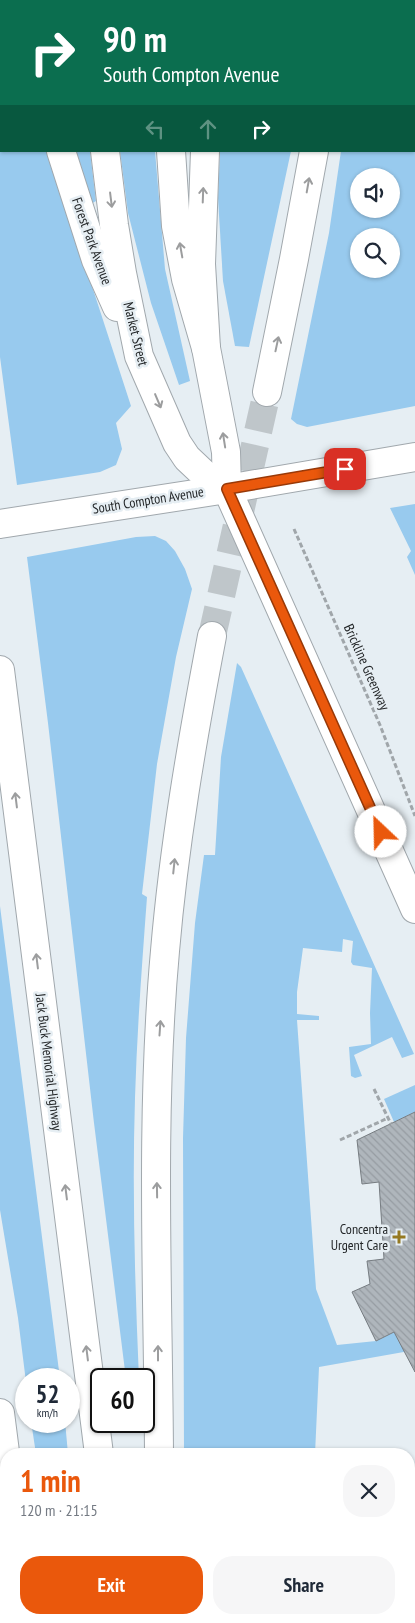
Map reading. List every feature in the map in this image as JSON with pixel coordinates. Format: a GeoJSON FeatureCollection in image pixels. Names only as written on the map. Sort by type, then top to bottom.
{"type":"FeatureCollection","features":[{"type":"Feature","properties":{"kind":"main road","name":"Forest Park Avenue"},"geometry":{"type":"LineString","coordinates":[[61,152],[96,260],[139,356]]}},
{"type":"Feature","properties":{"kind":"main road","name":"Market Street"},"geometry":{"type":"LineString","coordinates":[[105,152],[122,273],[139,356],[177,443],[188,458],[205,475],[227,489]]}},
{"type":"Feature","properties":{"kind":"main road"},"geometry":{"type":"LineString","coordinates":[[171,152],[176,226],[186,279],[206,348],[226,452],[227,489],[415,909]]}},
{"type":"Feature","properties":{"kind":"main road"},"geometry":{"type":"LineString","coordinates":[[205,152],[201,264],[206,348]]}},
{"type":"Feature","properties":{"kind":"main road"},"geometry":{"type":"LineString","coordinates":[[267,392],[314,152]]}},
{"type":"Feature","properties":{"kind":"main road","name":"South Compton Avenue"},"geometry":{"type":"LineString","coordinates":[[0,524],[227,489],[415,457]]}},
{"type":"Feature","properties":{"kind":"main road"},"geometry":{"type":"LineString","coordinates":[[159,1448],[156,1153],[158,1055],[164,961],[176,850],[191,749],[212,636]]}},
{"type":"Feature","properties":{"kind":"main road","name":"Jack Buck Memorial Highway"},"geometry":{"type":"LineString","coordinates":[[0,670],[98,1448]]}},
{"type":"Feature","properties":{"kind":"main road"},"geometry":{"type":"LineString","coordinates":[[0,1413],[4,1448]]}},
{"type":"Feature","properties":{"kind":"path","name":"Brickline Greenway"},"geometry":{"type":"LineString","coordinates":[[294,529],[380,725],[415,816]]}},
{"type":"Feature","properties":{"kind":"path"},"geometry":{"type":"LineString","coordinates":[[374,1089],[391,1124]]}},
{"type":"Feature","properties":{"kind":"path"},"geometry":{"type":"LineString","coordinates":[[340,1140],[388,1118]]}},
{"type":"Feature","properties":{"kind":"shaded area"},"geometry":{"type":"Polygon","coordinates":[[[0,152],[48,152],[131,406],[116,423],[122,449],[116,465],[100,472],[17,485],[0,357],[0,152]]]}},
{"type":"Feature","properties":{"kind":"shaded area"},"geometry":{"type":"Polygon","coordinates":[[[74,152],[90,152],[96,201],[91,204],[74,152]]]}},
{"type":"Feature","properties":{"kind":"shaded area"},"geometry":{"type":"Polygon","coordinates":[[[120,152],[155,152],[165,269],[190,381],[179,385],[151,303],[128,213],[120,152]]]}},
{"type":"Feature","properties":{"kind":"shaded area"},"geometry":{"type":"Polygon","coordinates":[[[220,152],[291,152],[249,347],[235,346],[223,281],[218,198],[220,152]]]}},
{"type":"Feature","properties":{"kind":"shaded area"},"geometry":{"type":"Polygon","coordinates":[[[341,152],[415,152],[415,406],[307,427],[297,424],[291,419],[329,233],[341,152]]]}},
{"type":"Feature","properties":{"kind":"shaded area"},"geometry":{"type":"Polygon","coordinates":[[[415,504],[415,575],[407,557],[411,551],[390,508],[415,504]]]}},
{"type":"Feature","properties":{"kind":"shaded area"},"geometry":{"type":"Polygon","coordinates":[[[155,536],[166,541],[175,551],[185,569],[192,589],[176,657],[157,764],[142,894],[147,897],[137,1048],[134,1168],[139,1368],[125,1368],[27,557],[136,537],[155,536]]]}},
{"type":"Feature","properties":{"kind":"shaded area"},"geometry":{"type":"Polygon","coordinates":[[[237,663],[241,667],[414,1054],[402,1058],[392,1037],[354,1055],[362,1076],[355,1078],[351,1076],[349,1047],[371,1044],[372,968],[353,965],[351,962],[353,941],[343,939],[342,952],[303,948],[297,992],[297,1014],[319,1016],[319,1020],[297,1020],[316,1289],[337,1345],[376,1341],[394,1332],[415,1350],[319,1367],[315,1448],[184,1448],[183,1138],[186,1038],[195,923],[204,855],[215,855],[221,757],[237,663]]]}},
{"type":"Feature","properties":{"kind":"shaded area"},"geometry":{"type":"Polygon","coordinates":[[[0,906],[59,1368],[24,1368],[0,1210],[0,906]]]}},
{"type":"Feature","properties":{"kind":"shaded area"},"geometry":{"type":"Polygon","coordinates":[[[415,1085],[415,1112],[394,1122],[384,1099],[415,1085]]]}},
{"type":"Feature","properties":{"kind":"shaded area"},"geometry":{"type":"Polygon","coordinates":[[[33,1433],[66,1433],[67,1448],[35,1448],[33,1433]]]}},
{"type":"Feature","properties":{"kind":"building","name":"Concentra Urgent Care"},"geometry":{"type":"Polygon","coordinates":[[[415,1112],[415,1372],[394,1332],[376,1341],[352,1292],[370,1284],[367,1261],[384,1259],[379,1182],[362,1184],[357,1140],[415,1112]]]}},
{"type":"Feature","properties":{"kind":"tunnel"},"geometry":{"type":"LineString","coordinates":[[212,636],[267,392]]}},
{"type":"Feature","properties":{"kind":"place","name":"Concentra Urgent Care"},"geometry":{"type":"Point","coordinates":[399,1237]}},
{"type":"Feature","properties":{"kind":"route"},"geometry":{"type":"LineString","coordinates":[[345,469],[227,489],[381,832]]}}]}
